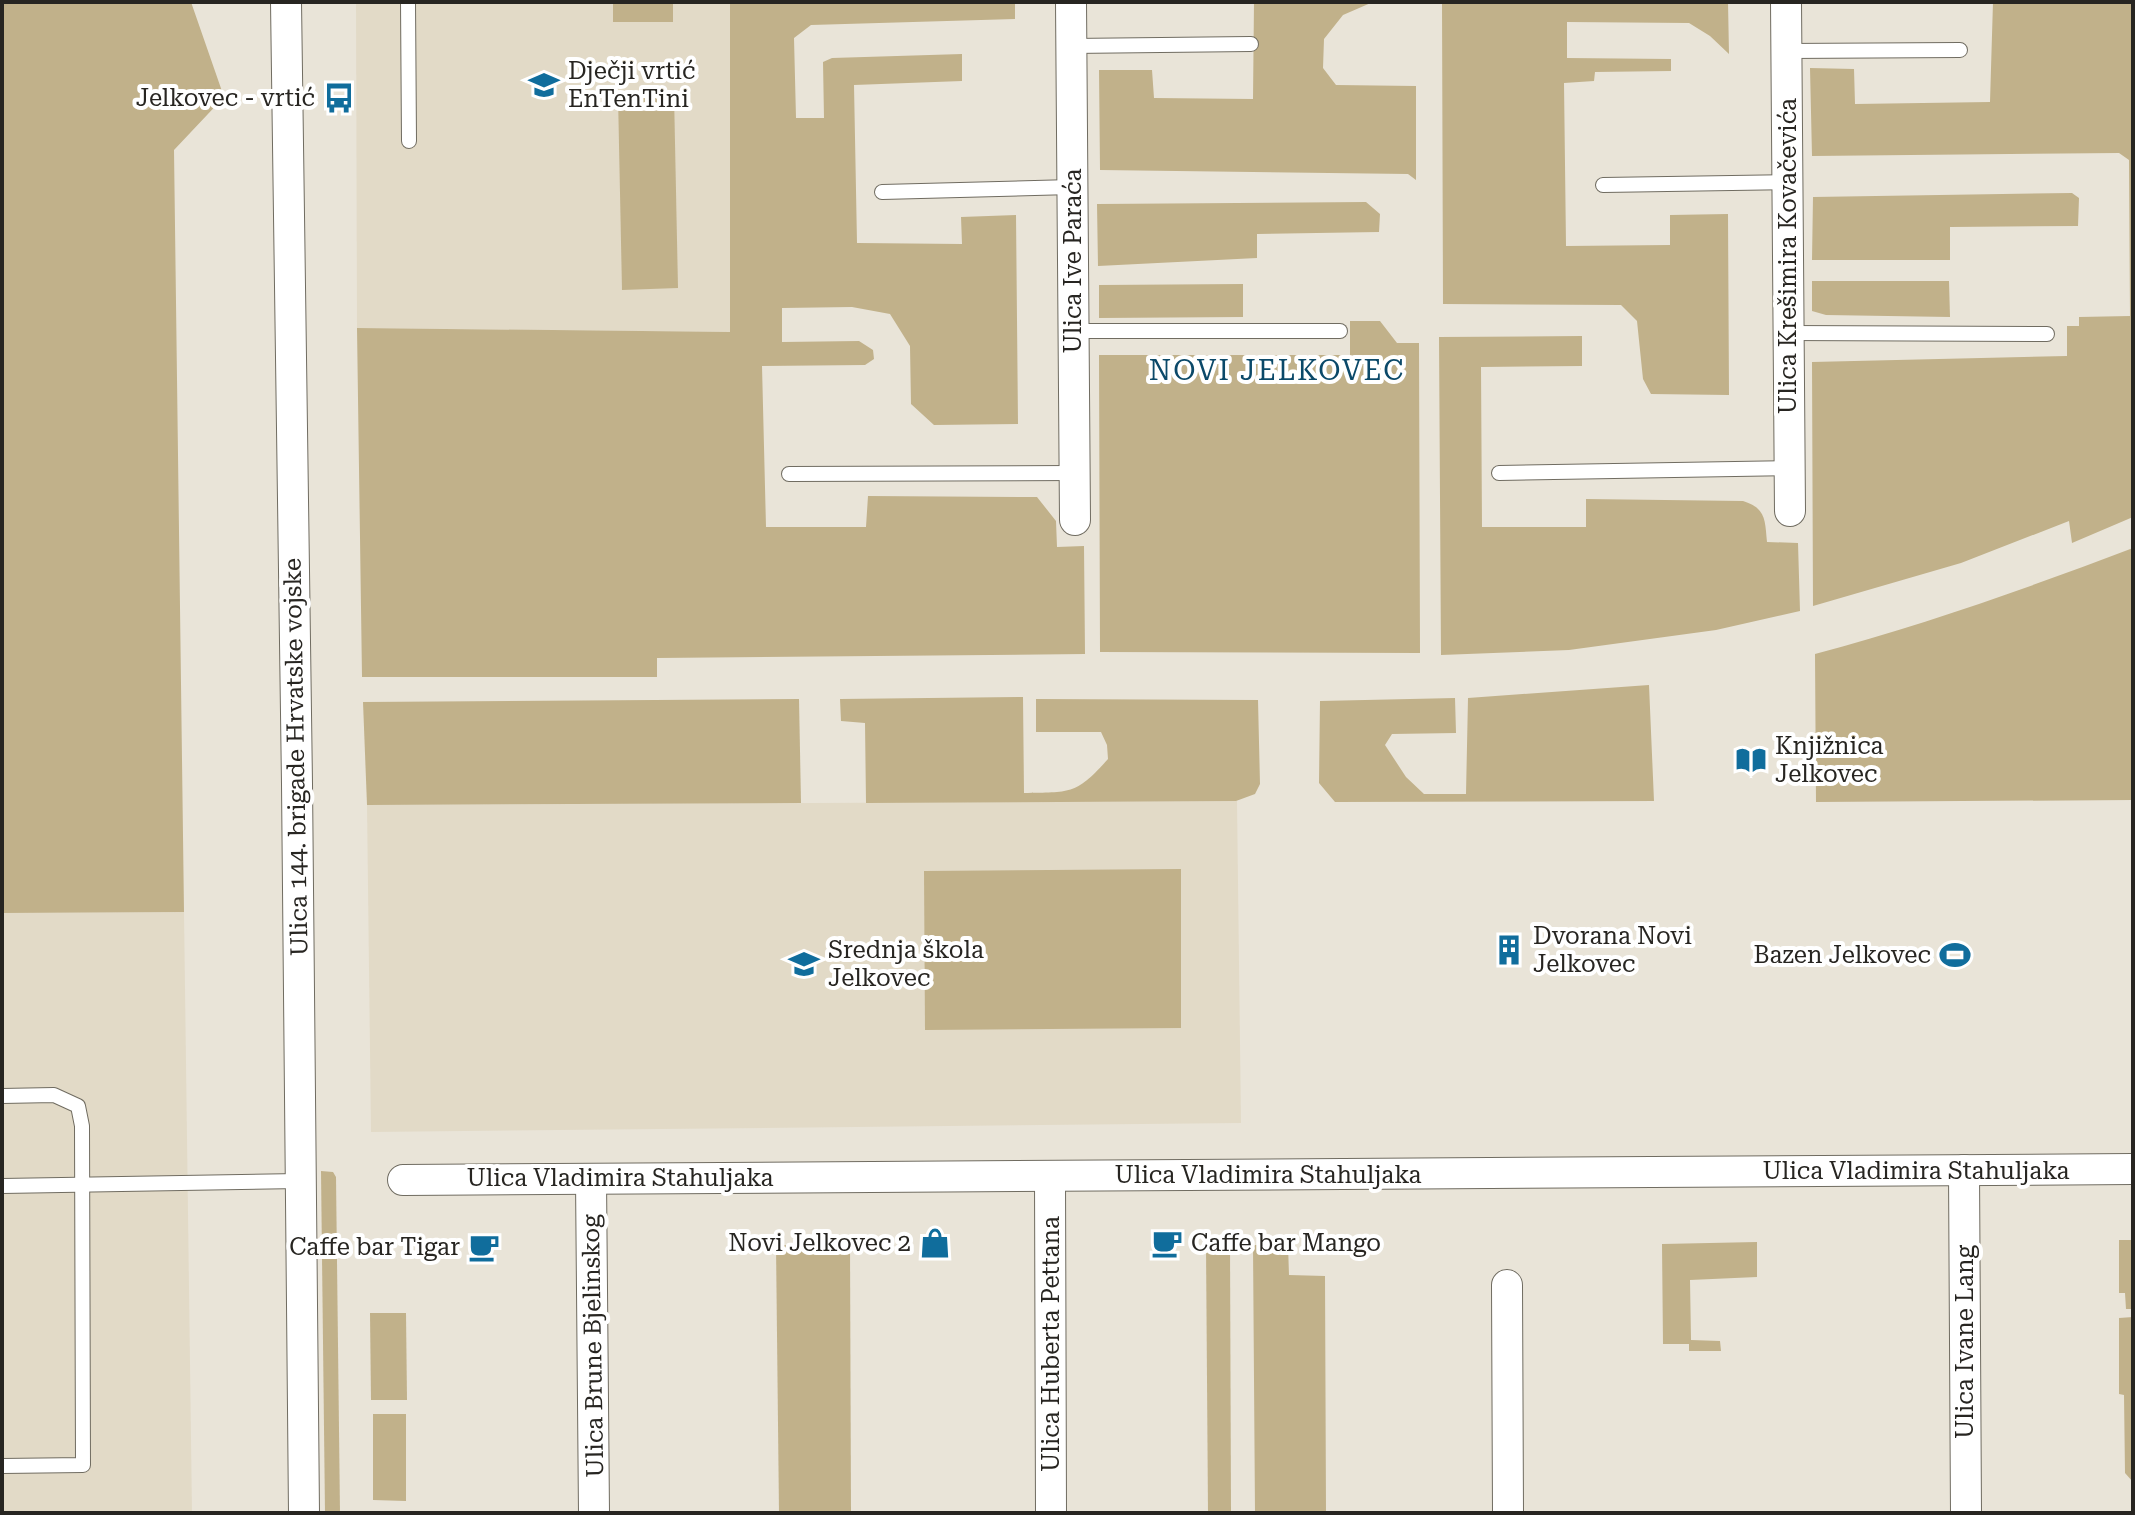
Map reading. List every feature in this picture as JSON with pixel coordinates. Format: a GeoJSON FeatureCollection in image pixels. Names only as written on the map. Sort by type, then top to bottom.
{"type":"FeatureCollection","features":[{"type":"Feature","properties":{"kind":"street","name":"Ulica 144. brigade Hrvatske vojske"},"geometry":{"type":"LineString","coordinates":[[286,2],[298,799],[304,1513]]}},
{"type":"Feature","properties":{"kind":"street","name":"Ulica Ive Paraća"},"geometry":{"type":"LineString","coordinates":[[1071,2],[1075,520]]}},
{"type":"Feature","properties":{"kind":"street","name":"Ulica Krešimira Kovačevića"},"geometry":{"type":"LineString","coordinates":[[1786,2],[1790,511]]}},
{"type":"Feature","properties":{"kind":"street","name":"Ulica Vladimira Stahuljaka"},"geometry":{"type":"LineString","coordinates":[[403,1180],[2133,1169]]}},
{"type":"Feature","properties":{"kind":"street","name":"Ulica Ivane Lang"},"geometry":{"type":"LineString","coordinates":[[1964,1170],[1966,1513]]}},
{"type":"Feature","properties":{"kind":"street","name":"Ulica Huberta Pettana"},"geometry":{"type":"LineString","coordinates":[[1050,1176],[1051,1513]]}},
{"type":"Feature","properties":{"kind":"street","name":"Ulica Brune Bjelinskog"},"geometry":{"type":"LineString","coordinates":[[591,1179],[594,1513]]}},
{"type":"Feature","properties":{"kind":"street"},"geometry":{"type":"LineString","coordinates":[[1507,1285],[1508,1513]]}},
{"type":"Feature","properties":{"kind":"lane"},"geometry":{"type":"LineString","coordinates":[[408,2],[409,141]]}},
{"type":"Feature","properties":{"kind":"lane"},"geometry":{"type":"LineString","coordinates":[[1071,46],[1251,44]]}},
{"type":"Feature","properties":{"kind":"lane"},"geometry":{"type":"LineString","coordinates":[[1787,51],[1960,50]]}},
{"type":"Feature","properties":{"kind":"lane"},"geometry":{"type":"LineString","coordinates":[[1603,185],[1788,182]]}},
{"type":"Feature","properties":{"kind":"lane"},"geometry":{"type":"LineString","coordinates":[[882,192],[1072,187]]}},
{"type":"Feature","properties":{"kind":"lane"},"geometry":{"type":"LineString","coordinates":[[1074,331],[1340,331]]}},
{"type":"Feature","properties":{"kind":"lane"},"geometry":{"type":"LineString","coordinates":[[1788,333],[2047,334]]}},
{"type":"Feature","properties":{"kind":"lane"},"geometry":{"type":"LineString","coordinates":[[1499,473],[1789,468]]}},
{"type":"Feature","properties":{"kind":"lane"},"geometry":{"type":"LineString","coordinates":[[789,474],[1075,473]]}},
{"type":"Feature","properties":{"kind":"lane"},"geometry":{"type":"LineString","coordinates":[[2,1096],[54,1095],[78,1106],[82,1126],[83,1465],[2,1466]]}},
{"type":"Feature","properties":{"kind":"lane"},"geometry":{"type":"LineString","coordinates":[[2,1186],[299,1181]]}},
{"type":"Feature","properties":{"kind":"shaded area"},"geometry":{"type":"Polygon","coordinates":[[[2,2],[191,2],[224,97],[174,150],[184,912],[2,913],[2,2]]]}},
{"type":"Feature","properties":{"kind":"shaded area","name":"Dječji vrtić EnTenTini"},"geometry":{"type":"Polygon","coordinates":[[[356,2],[730,2],[730,332],[357,328],[356,2]]]}},
{"type":"Feature","properties":{"kind":"shaded area"},"geometry":{"type":"Polygon","coordinates":[[[613,2],[673,2],[673,22],[613,22],[613,2]]]}},
{"type":"Feature","properties":{"kind":"shaded area"},"geometry":{"type":"Polygon","coordinates":[[[730,2],[1015,2],[1015,19],[811,25],[794,38],[796,118],[824,118],[823,62],[832,58],[962,54],[962,81],[854,85],[857,243],[962,244],[961,217],[1016,215],[1018,424],[934,425],[911,404],[910,346],[890,314],[852,307],[782,308],[782,342],[859,341],[873,350],[874,359],[865,365],[762,366],[766,527],[866,527],[868,496],[1037,497],[1056,521],[1057,547],[1084,546],[1085,654],[657,658],[657,677],[362,677],[357,328],[730,332],[730,2]]]}},
{"type":"Feature","properties":{"kind":"shaded area"},"geometry":{"type":"Polygon","coordinates":[[[1254,2],[1373,2],[1343,15],[1324,39],[1323,68],[1336,85],[1416,86],[1416,180],[1408,174],[1100,170],[1099,70],[1152,70],[1154,98],[1253,99],[1254,2]]]}},
{"type":"Feature","properties":{"kind":"shaded area"},"geometry":{"type":"Polygon","coordinates":[[[1442,2],[1728,2],[1729,54],[1710,36],[1689,23],[1567,22],[1567,58],[1671,59],[1671,71],[1595,72],[1594,81],[1564,83],[1566,246],[1670,245],[1670,215],[1728,214],[1729,395],[1651,394],[1643,379],[1637,321],[1621,305],[1443,304],[1442,2]]]}},
{"type":"Feature","properties":{"kind":"shaded area"},"geometry":{"type":"Polygon","coordinates":[[[1993,2],[2133,2],[2133,517],[2072,543],[2069,521],[1961,563],[1813,606],[1812,362],[2067,356],[2067,326],[2079,326],[2079,317],[2130,316],[2129,160],[2119,153],[1812,156],[1810,68],[1854,69],[1855,104],[1990,102],[1993,2]]]}},
{"type":"Feature","properties":{"kind":"shaded area"},"geometry":{"type":"Polygon","coordinates":[[[674,94],[678,288],[622,290],[618,96],[674,94]]]}},
{"type":"Feature","properties":{"kind":"shaded area"},"geometry":{"type":"Polygon","coordinates":[[[2072,193],[2079,198],[2078,226],[1950,227],[1950,260],[1812,260],[1813,197],[2072,193]]]}},
{"type":"Feature","properties":{"kind":"shaded area"},"geometry":{"type":"Polygon","coordinates":[[[1366,202],[1380,214],[1379,232],[1257,234],[1257,258],[1098,266],[1097,204],[1366,202]]]}},
{"type":"Feature","properties":{"kind":"shaded area"},"geometry":{"type":"Polygon","coordinates":[[[1812,281],[1949,281],[1950,317],[1826,315],[1812,311],[1812,281]]]}},
{"type":"Feature","properties":{"kind":"shaded area"},"geometry":{"type":"Polygon","coordinates":[[[1243,284],[1243,317],[1099,318],[1099,285],[1243,284]]]}},
{"type":"Feature","properties":{"kind":"shaded area"},"geometry":{"type":"Polygon","coordinates":[[[1350,321],[1380,321],[1397,343],[1419,343],[1420,653],[1100,652],[1099,355],[1350,355],[1350,321]]]}},
{"type":"Feature","properties":{"kind":"shaded area"},"geometry":{"type":"Polygon","coordinates":[[[1582,336],[1582,366],[1481,367],[1482,527],[1586,527],[1586,499],[1743,501],[1760,511],[1765,521],[1767,542],[1798,543],[1800,611],[1716,630],[1569,650],[1441,655],[1439,337],[1582,336]]]}},
{"type":"Feature","properties":{"kind":"shaded area"},"geometry":{"type":"Polygon","coordinates":[[[2133,548],[2133,800],[1816,802],[1815,654],[1975,605],[2133,548]]]}},
{"type":"Feature","properties":{"kind":"shaded area"},"geometry":{"type":"Polygon","coordinates":[[[1649,685],[1654,801],[1335,802],[1319,783],[1320,701],[1455,698],[1456,733],[1392,734],[1385,745],[1406,777],[1424,794],[1466,794],[1468,698],[1649,685]]]}},
{"type":"Feature","properties":{"kind":"shaded area"},"geometry":{"type":"Polygon","coordinates":[[[1023,697],[1024,793],[1072,789],[1088,779],[1108,759],[1107,745],[1101,732],[1036,732],[1036,699],[1258,700],[1260,784],[1255,794],[1236,801],[866,803],[865,723],[841,721],[840,699],[1023,697]]]}},
{"type":"Feature","properties":{"kind":"shaded area"},"geometry":{"type":"Polygon","coordinates":[[[799,699],[801,803],[367,805],[363,702],[799,699]]]}},
{"type":"Feature","properties":{"kind":"shaded area","name":"Srednja škola Jelkovec"},"geometry":{"type":"Polygon","coordinates":[[[1237,801],[1241,1123],[371,1132],[367,805],[1237,801]]]}},
{"type":"Feature","properties":{"kind":"shaded area"},"geometry":{"type":"Polygon","coordinates":[[[1181,869],[1181,1028],[925,1030],[924,871],[1181,869]]]}},
{"type":"Feature","properties":{"kind":"shaded area"},"geometry":{"type":"Polygon","coordinates":[[[184,912],[192,1513],[2,1513],[2,913],[184,912]]]}},
{"type":"Feature","properties":{"kind":"shaded area"},"geometry":{"type":"Polygon","coordinates":[[[321,1171],[333,1172],[336,1177],[340,1513],[325,1513],[321,1171]]]}},
{"type":"Feature","properties":{"kind":"shaded area"},"geometry":{"type":"Polygon","coordinates":[[[2119,1240],[2133,1240],[2133,1309],[2126,1309],[2125,1293],[2119,1293],[2119,1240]]]}},
{"type":"Feature","properties":{"kind":"shaded area"},"geometry":{"type":"Polygon","coordinates":[[[1757,1242],[1757,1277],[1690,1280],[1691,1340],[1720,1341],[1721,1351],[1689,1351],[1689,1344],[1663,1344],[1662,1244],[1757,1242]]]}},
{"type":"Feature","properties":{"kind":"shaded area"},"geometry":{"type":"Polygon","coordinates":[[[776,1245],[850,1246],[851,1513],[779,1513],[776,1245]]]}},
{"type":"Feature","properties":{"kind":"shaded area"},"geometry":{"type":"Polygon","coordinates":[[[1206,1245],[1230,1245],[1231,1513],[1208,1513],[1206,1245]]]}},
{"type":"Feature","properties":{"kind":"shaded area"},"geometry":{"type":"Polygon","coordinates":[[[1253,1245],[1288,1245],[1289,1275],[1325,1276],[1326,1513],[1255,1513],[1253,1245]]]}},
{"type":"Feature","properties":{"kind":"shaded area"},"geometry":{"type":"Polygon","coordinates":[[[370,1313],[406,1313],[407,1400],[371,1400],[370,1313]]]}},
{"type":"Feature","properties":{"kind":"shaded area"},"geometry":{"type":"Polygon","coordinates":[[[2133,1317],[2133,1482],[2125,1473],[2124,1395],[2119,1394],[2119,1318],[2133,1317]]]}},
{"type":"Feature","properties":{"kind":"shaded area"},"geometry":{"type":"Polygon","coordinates":[[[373,1414],[406,1414],[406,1501],[373,1500],[373,1414]]]}},
{"type":"Feature","properties":{"kind":"place","name":"Dječji vrtić EnTenTini"},"geometry":{"type":"Point","coordinates":[544,85]}},
{"type":"Feature","properties":{"kind":"place","name":"Jelkovec - vrtić"},"geometry":{"type":"Point","coordinates":[339,98]}},
{"type":"Feature","properties":{"kind":"place","name":"Knjižnica Jelkovec"},"geometry":{"type":"Point","coordinates":[1751,760]}},
{"type":"Feature","properties":{"kind":"place","name":"Dvorana Novi Jelkovec"},"geometry":{"type":"Point","coordinates":[1509,950]}},
{"type":"Feature","properties":{"kind":"place","name":"Bazen Jelkovec"},"geometry":{"type":"Point","coordinates":[1955,955]}},
{"type":"Feature","properties":{"kind":"place","name":"Srednja škola Jelkovec"},"geometry":{"type":"Point","coordinates":[804,964]}},
{"type":"Feature","properties":{"kind":"place","name":"Novi Jelkovec 2"},"geometry":{"type":"Point","coordinates":[935,1243]}},
{"type":"Feature","properties":{"kind":"place","name":"Caffe bar Mango"},"geometry":{"type":"Point","coordinates":[1167,1243]}},
{"type":"Feature","properties":{"kind":"place","name":"Caffe bar Tigar"},"geometry":{"type":"Point","coordinates":[484,1247]}},
{"type":"Feature","properties":{"kind":"district","name":"NOVI JELKOVEC"},"geometry":{"type":"Point","coordinates":[1277,370]}}]}
